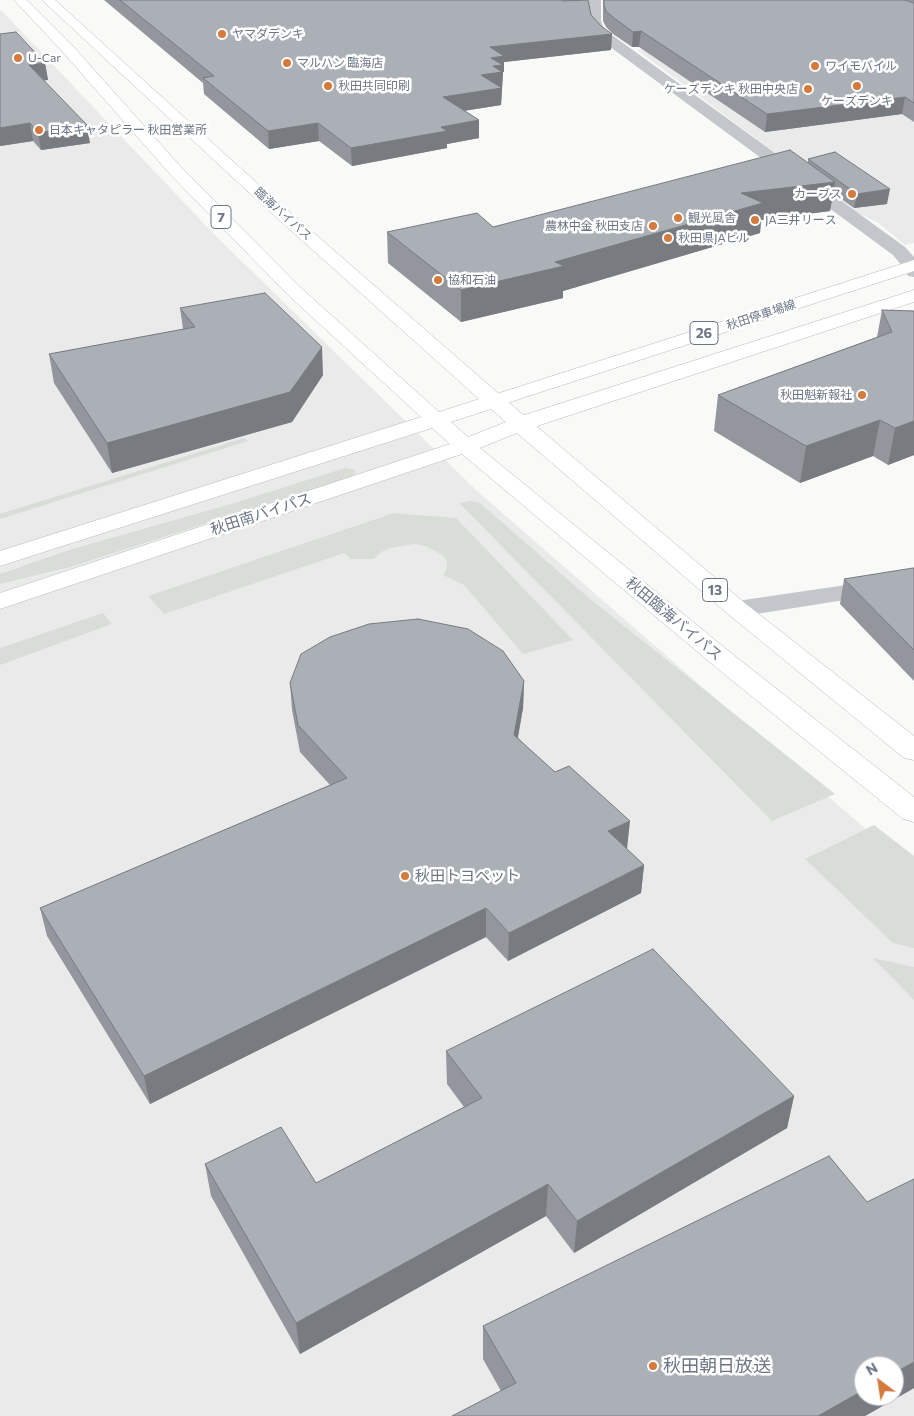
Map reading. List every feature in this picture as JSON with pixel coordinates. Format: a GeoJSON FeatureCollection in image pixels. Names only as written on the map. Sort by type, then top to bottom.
{"type":"FeatureCollection","features":[{"type":"Feature","properties":{"kind":"main road","name":"7"},"geometry":{"type":"LineString","coordinates":[[20,0],[66,47],[174,170],[287,284],[437,420]]}},
{"type":"Feature","properties":{"kind":"main road","name":"臨海バイパス"},"geometry":{"type":"LineString","coordinates":[[48,0],[263,197],[520,424]]}},
{"type":"Feature","properties":{"kind":"main road","name":"秋田停車場線"},"geometry":{"type":"LineString","coordinates":[[494,401],[913,267]]}},
{"type":"Feature","properties":{"kind":"main road","name":"秋田停車場線"},"geometry":{"type":"LineString","coordinates":[[520,424],[914,296]]}},
{"type":"Feature","properties":{"kind":"main road"},"geometry":{"type":"LineString","coordinates":[[0,558],[494,401]]}},
{"type":"Feature","properties":{"kind":"main road","name":"秋田臨海バイパス"},"geometry":{"type":"LineString","coordinates":[[437,420],[465,446],[727,663],[914,812]]}},
{"type":"Feature","properties":{"kind":"main road","name":"秋田南バイパス"},"geometry":{"type":"LineString","coordinates":[[0,601],[465,446],[520,424]]}},
{"type":"Feature","properties":{"kind":"main road","name":"13"},"geometry":{"type":"LineString","coordinates":[[520,424],[737,609],[914,751]]}},
{"type":"Feature","properties":{"kind":"street"},"geometry":{"type":"LineString","coordinates":[[591,5],[598,29],[607,38],[899,251],[913,267]]}},
{"type":"Feature","properties":{"kind":"street"},"geometry":{"type":"LineString","coordinates":[[737,609],[914,582]]}},
{"type":"Feature","properties":{"kind":"shaded area"},"geometry":{"type":"Polygon","coordinates":[[[0,9],[215,235],[477,491],[914,871],[914,1416],[0,1416],[0,9]]]}},
{"type":"Feature","properties":{"kind":"shaded area"},"geometry":{"type":"Polygon","coordinates":[[[809,28],[914,45],[914,243],[905,245],[877,222],[855,212],[637,50],[809,28]]]}},
{"type":"Feature","properties":{"kind":"shaded area"},"geometry":{"type":"Polygon","coordinates":[[[244,438],[248,441],[0,519],[0,514],[244,438]]]}},
{"type":"Feature","properties":{"kind":"shaded area"},"geometry":{"type":"Polygon","coordinates":[[[345,468],[356,472],[353,476],[70,567],[0,584],[0,574],[69,550],[231,504],[345,468]]]}},
{"type":"Feature","properties":{"kind":"shaded area"},"geometry":{"type":"Polygon","coordinates":[[[471,501],[480,503],[589,598],[835,794],[772,821],[459,503],[471,501]]]}},
{"type":"Feature","properties":{"kind":"shaded area"},"geometry":{"type":"Polygon","coordinates":[[[394,513],[456,518],[573,640],[523,654],[464,585],[443,575],[447,568],[447,561],[443,555],[425,546],[414,544],[390,548],[381,552],[374,559],[351,559],[344,553],[164,614],[148,596],[394,513]]]}},
{"type":"Feature","properties":{"kind":"shaded area"},"geometry":{"type":"Polygon","coordinates":[[[103,613],[112,624],[0,665],[0,648],[103,613]]]}},
{"type":"Feature","properties":{"kind":"shaded area"},"geometry":{"type":"Polygon","coordinates":[[[874,825],[914,856],[914,948],[893,943],[805,859],[874,825]]]}},
{"type":"Feature","properties":{"kind":"shaded area"},"geometry":{"type":"Polygon","coordinates":[[[873,958],[914,967],[914,1000],[873,958]]]}},
{"type":"Feature","properties":{"kind":"building"},"geometry":{"type":"Polygon","coordinates":[[[120,0],[588,0],[591,15],[612,34],[490,47],[504,56],[491,58],[503,65],[493,66],[502,72],[481,75],[502,88],[443,97],[479,120],[441,127],[447,131],[351,148],[318,123],[268,131],[203,78],[214,76],[120,0]]]}},
{"type":"Feature","properties":{"kind":"building"},"geometry":{"type":"Polygon","coordinates":[[[604,0],[904,0],[914,3],[914,103],[905,97],[767,114],[641,31],[633,32],[606,11],[604,0]]]}},
{"type":"Feature","properties":{"kind":"building"},"geometry":{"type":"Polygon","coordinates":[[[16,32],[45,63],[29,65],[87,125],[38,133],[30,123],[0,128],[0,34],[16,32]]]}},
{"type":"Feature","properties":{"kind":"building"},"geometry":{"type":"Polygon","coordinates":[[[790,150],[835,182],[741,193],[763,203],[555,262],[564,266],[461,290],[387,232],[477,213],[493,227],[790,150]]]}},
{"type":"Feature","properties":{"kind":"building"},"geometry":{"type":"Polygon","coordinates":[[[835,152],[890,189],[857,194],[808,159],[835,152]]]}},
{"type":"Feature","properties":{"kind":"building"},"geometry":{"type":"Polygon","coordinates":[[[265,293],[322,347],[290,392],[107,443],[49,354],[195,327],[180,308],[265,293]]]}},
{"type":"Feature","properties":{"kind":"building"},"geometry":{"type":"Polygon","coordinates":[[[882,310],[914,311],[914,421],[895,428],[880,420],[806,446],[718,395],[892,332],[882,310]]]}},
{"type":"Feature","properties":{"kind":"building"},"geometry":{"type":"Polygon","coordinates":[[[914,569],[914,650],[844,579],[914,569]]]}},
{"type":"Feature","properties":{"kind":"building","name":"秋田トヨペット"},"geometry":{"type":"Polygon","coordinates":[[[418,619],[468,629],[503,651],[524,681],[514,735],[555,772],[569,766],[630,821],[608,831],[644,865],[509,933],[486,908],[144,1076],[40,908],[347,778],[298,725],[290,683],[301,654],[330,637],[369,624],[418,619]]]}},
{"type":"Feature","properties":{"kind":"building"},"geometry":{"type":"Polygon","coordinates":[[[653,949],[794,1096],[577,1221],[548,1184],[296,1323],[205,1164],[281,1127],[316,1183],[482,1098],[446,1051],[653,949]]]}},
{"type":"Feature","properties":{"kind":"building"},"geometry":{"type":"Polygon","coordinates":[[[829,1156],[867,1202],[914,1179],[914,1362],[904,1368],[904,1356],[854,1356],[854,1396],[818,1416],[452,1416],[516,1383],[483,1326],[829,1156]]]}},
{"type":"Feature","properties":{"kind":"place","name":"ヤマダデンキ"},"geometry":{"type":"Point","coordinates":[222,34]}},
{"type":"Feature","properties":{"kind":"place","name":"U-Car"},"geometry":{"type":"Point","coordinates":[18,58]}},
{"type":"Feature","properties":{"kind":"place","name":"マルハン 臨海店"},"geometry":{"type":"Point","coordinates":[287,63]}},
{"type":"Feature","properties":{"kind":"place","name":"ワイモバイル"},"geometry":{"type":"Point","coordinates":[815,66]}},
{"type":"Feature","properties":{"kind":"place","name":"秋田共同印刷"},"geometry":{"type":"Point","coordinates":[328,86]}},
{"type":"Feature","properties":{"kind":"place","name":"ケーズデンキ"},"geometry":{"type":"Point","coordinates":[857,86]}},
{"type":"Feature","properties":{"kind":"place","name":"ケーズデンキ 秋田中央店"},"geometry":{"type":"Point","coordinates":[808,89]}},
{"type":"Feature","properties":{"kind":"place","name":"日本キャタピラー 秋田営業所"},"geometry":{"type":"Point","coordinates":[39,130]}},
{"type":"Feature","properties":{"kind":"place","name":"カーブス"},"geometry":{"type":"Point","coordinates":[852,194]}},
{"type":"Feature","properties":{"kind":"place","name":"観光風舎"},"geometry":{"type":"Point","coordinates":[678,218]}},
{"type":"Feature","properties":{"kind":"place","name":"JA三井リース"},"geometry":{"type":"Point","coordinates":[755,220]}},
{"type":"Feature","properties":{"kind":"place","name":"農林中金 秋田支店"},"geometry":{"type":"Point","coordinates":[653,226]}},
{"type":"Feature","properties":{"kind":"place","name":"秋田県JAビル"},"geometry":{"type":"Point","coordinates":[668,238]}},
{"type":"Feature","properties":{"kind":"place","name":"協和石油"},"geometry":{"type":"Point","coordinates":[438,280]}},
{"type":"Feature","properties":{"kind":"place","name":"秋田魁新報社"},"geometry":{"type":"Point","coordinates":[862,395]}},
{"type":"Feature","properties":{"kind":"place","name":"秋田トヨペット"},"geometry":{"type":"Point","coordinates":[405,876]}},
{"type":"Feature","properties":{"kind":"place","name":"秋田朝日放送"},"geometry":{"type":"Point","coordinates":[653,1366]}}]}
